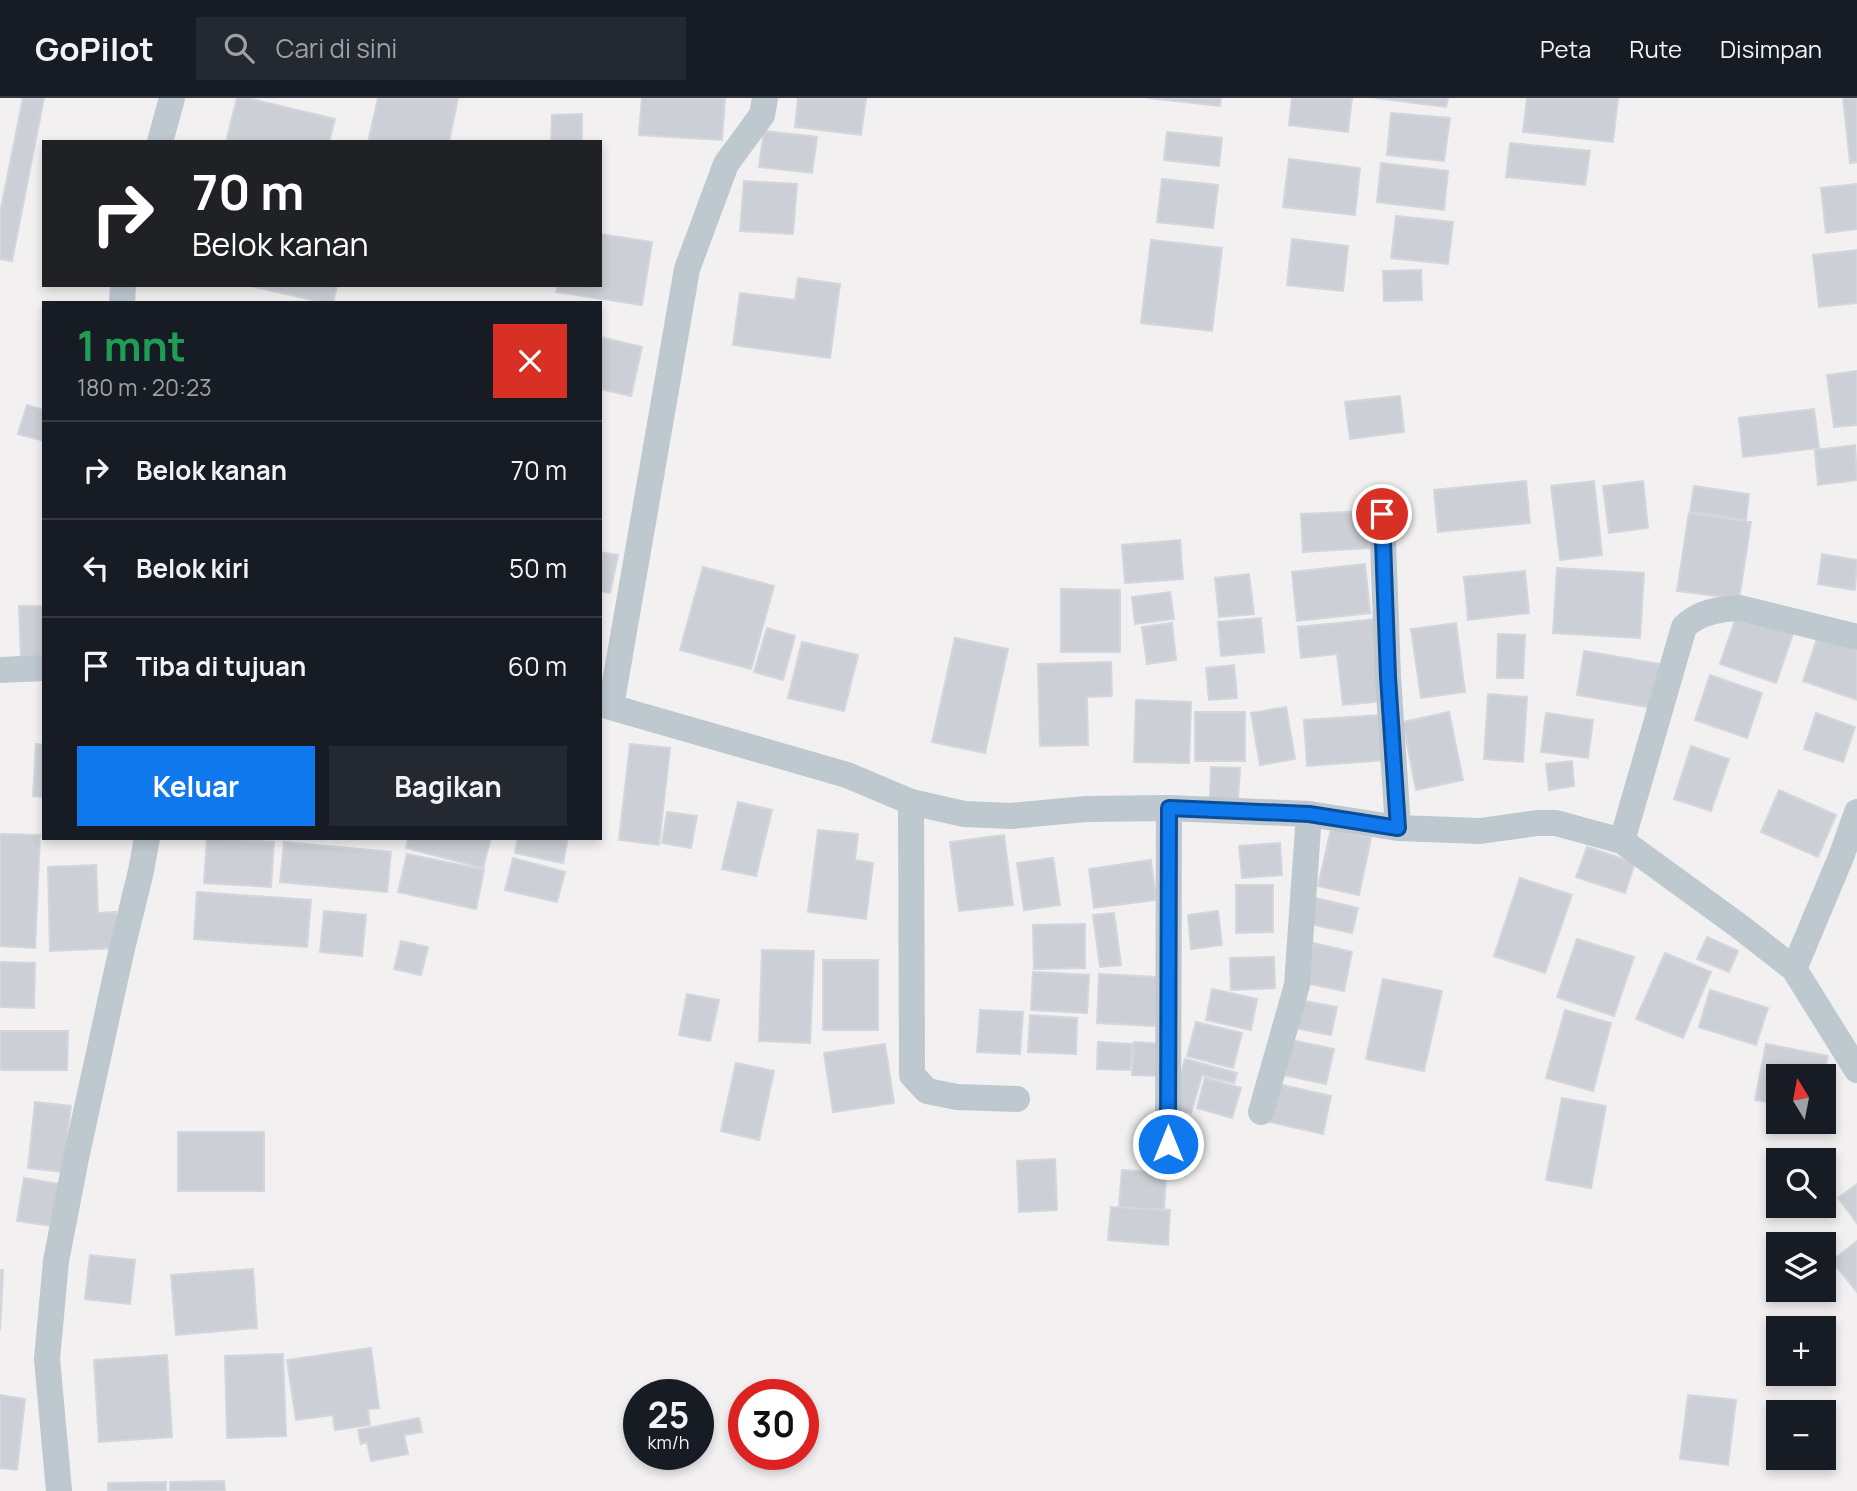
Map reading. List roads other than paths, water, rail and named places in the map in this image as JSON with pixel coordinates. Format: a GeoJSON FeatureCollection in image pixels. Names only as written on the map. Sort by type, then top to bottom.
{"type":"FeatureCollection","features":[{"type":"Feature","properties":{"kind":"street"},"geometry":{"type":"LineString","coordinates":[[161,140],[172,98]]}},
{"type":"Feature","properties":{"kind":"street"},"geometry":{"type":"LineString","coordinates":[[765,98],[762,115],[726,164],[687,269],[606,705],[847,775],[911,802],[964,814],[1011,816],[1086,809],[1169,808],[1309,814],[1398,828],[1480,831],[1556,823],[1622,841],[1794,969],[1857,1070]]}},
{"type":"Feature","properties":{"kind":"street"},"geometry":{"type":"LineString","coordinates":[[1382,514],[1388,677],[1398,828]]}},
{"type":"Feature","properties":{"kind":"street"},"geometry":{"type":"LineString","coordinates":[[1622,841],[1684,627],[1692,619],[1724,609],[1740,608],[1857,637]]}},
{"type":"Feature","properties":{"kind":"street"},"geometry":{"type":"LineString","coordinates":[[0,670],[42,668]]}},
{"type":"Feature","properties":{"kind":"street"},"geometry":{"type":"LineString","coordinates":[[911,802],[912,1075],[927,1091],[957,1097],[1017,1099]]}},
{"type":"Feature","properties":{"kind":"street"},"geometry":{"type":"LineString","coordinates":[[1168,1144],[1169,808]]}},
{"type":"Feature","properties":{"kind":"street"},"geometry":{"type":"LineString","coordinates":[[1794,969],[1857,812]]}},
{"type":"Feature","properties":{"kind":"street"},"geometry":{"type":"LineString","coordinates":[[1261,1112],[1297,985],[1309,814]]}},
{"type":"Feature","properties":{"kind":"street"},"geometry":{"type":"LineString","coordinates":[[59,1491],[47,1359],[57,1261],[76,1158],[147,840]]}}]}
